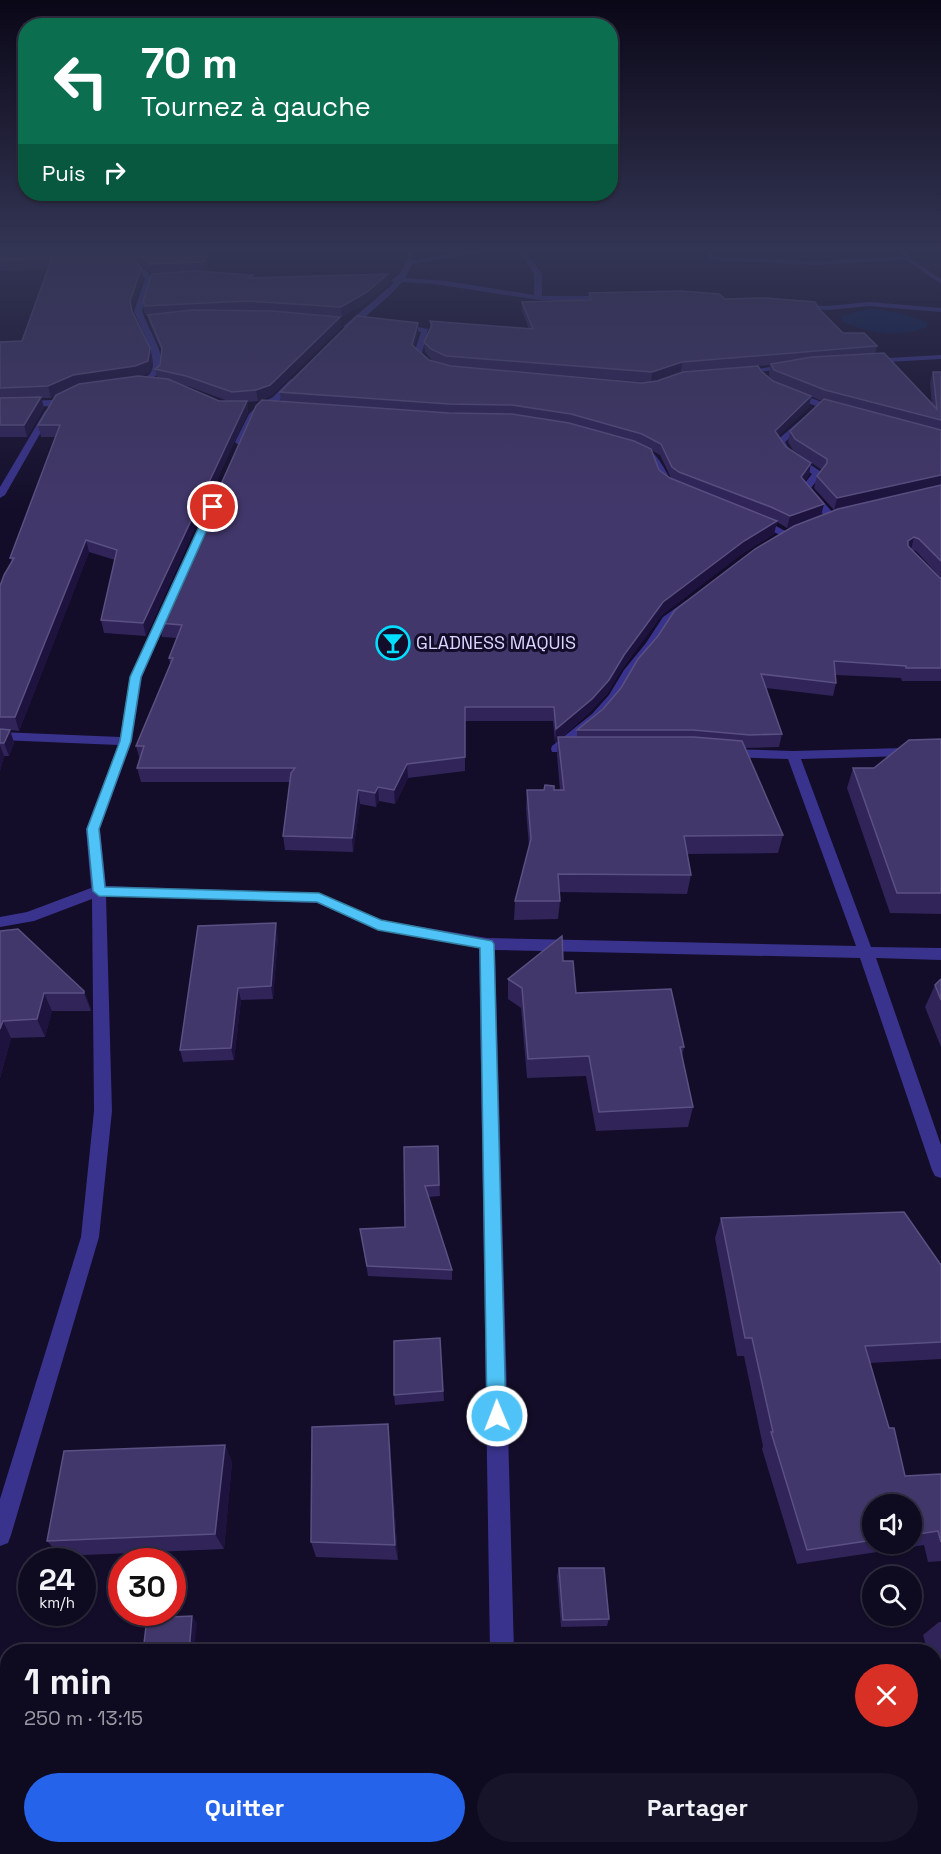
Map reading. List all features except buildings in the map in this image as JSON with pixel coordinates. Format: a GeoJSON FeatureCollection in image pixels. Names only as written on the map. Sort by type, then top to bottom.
{"type":"FeatureCollection","features":[{"type":"Feature","properties":{"kind":"street"},"geometry":{"type":"LineString","coordinates":[[140,382],[156,375],[158,370],[158,359],[147,337]]}},
{"type":"Feature","properties":{"kind":"street"},"geometry":{"type":"LineString","coordinates":[[423,337],[418,353],[428,365],[438,369]]}},
{"type":"Feature","properties":{"kind":"street"},"geometry":{"type":"LineString","coordinates":[[862,361],[941,357]]}},
{"type":"Feature","properties":{"kind":"street"},"geometry":{"type":"LineString","coordinates":[[736,373],[763,375],[801,365]]}},
{"type":"Feature","properties":{"kind":"street"},"geometry":{"type":"LineString","coordinates":[[238,447],[252,416],[261,407],[276,399],[301,373]]}},
{"type":"Feature","properties":{"kind":"street"},"geometry":{"type":"LineString","coordinates":[[129,383],[162,385]]}},
{"type":"Feature","properties":{"kind":"street"},"geometry":{"type":"LineString","coordinates":[[0,405],[54,403],[80,391]]}},
{"type":"Feature","properties":{"kind":"street"},"geometry":{"type":"LineString","coordinates":[[785,391],[847,414]]}},
{"type":"Feature","properties":{"kind":"street"},"geometry":{"type":"LineString","coordinates":[[0,495],[54,403]]}},
{"type":"Feature","properties":{"kind":"street"},"geometry":{"type":"LineString","coordinates":[[819,405],[780,442],[788,454],[818,473],[806,488],[831,517]]}},
{"type":"Feature","properties":{"kind":"street"},"geometry":{"type":"LineString","coordinates":[[250,408],[279,407]]}},
{"type":"Feature","properties":{"kind":"street"},"geometry":{"type":"LineString","coordinates":[[626,445],[655,458],[665,482],[683,490]]}},
{"type":"Feature","properties":{"kind":"street"},"geometry":{"type":"LineString","coordinates":[[748,517],[787,534]]}},
{"type":"Feature","properties":{"kind":"street"},"geometry":{"type":"LineString","coordinates":[[0,1535],[90,1237],[103,1111],[99,891],[93,829],[126,741],[136,677],[189,559]]}},
{"type":"Feature","properties":{"kind":"street"},"geometry":{"type":"LineString","coordinates":[[579,749],[557,749],[596,717],[614,697],[667,618],[695,598]]}},
{"type":"Feature","properties":{"kind":"street"},"geometry":{"type":"LineString","coordinates":[[0,736],[126,741]]}},
{"type":"Feature","properties":{"kind":"street"},"geometry":{"type":"LineString","coordinates":[[712,751],[754,756],[941,751]]}},
{"type":"Feature","properties":{"kind":"street"},"geometry":{"type":"LineString","coordinates":[[793,755],[866,952],[941,1170]]}},
{"type":"Feature","properties":{"kind":"street"},"geometry":{"type":"LineString","coordinates":[[0,922],[30,917],[99,891],[319,898],[378,925],[487,944],[941,954]]}},
{"type":"Feature","properties":{"kind":"street"},"geometry":{"type":"LineString","coordinates":[[487,944],[502,1644]]}},
{"type":"Feature","properties":{"kind":"place","name":"GLADNESS MAQUIS"},"geometry":{"type":"Point","coordinates":[393,643]}},
{"type":"Feature","properties":{"kind":"route"},"geometry":{"type":"LineString","coordinates":[[213,507],[136,677],[126,741],[93,829],[99,891],[319,898],[378,925],[487,944],[497,1416]]}}]}
